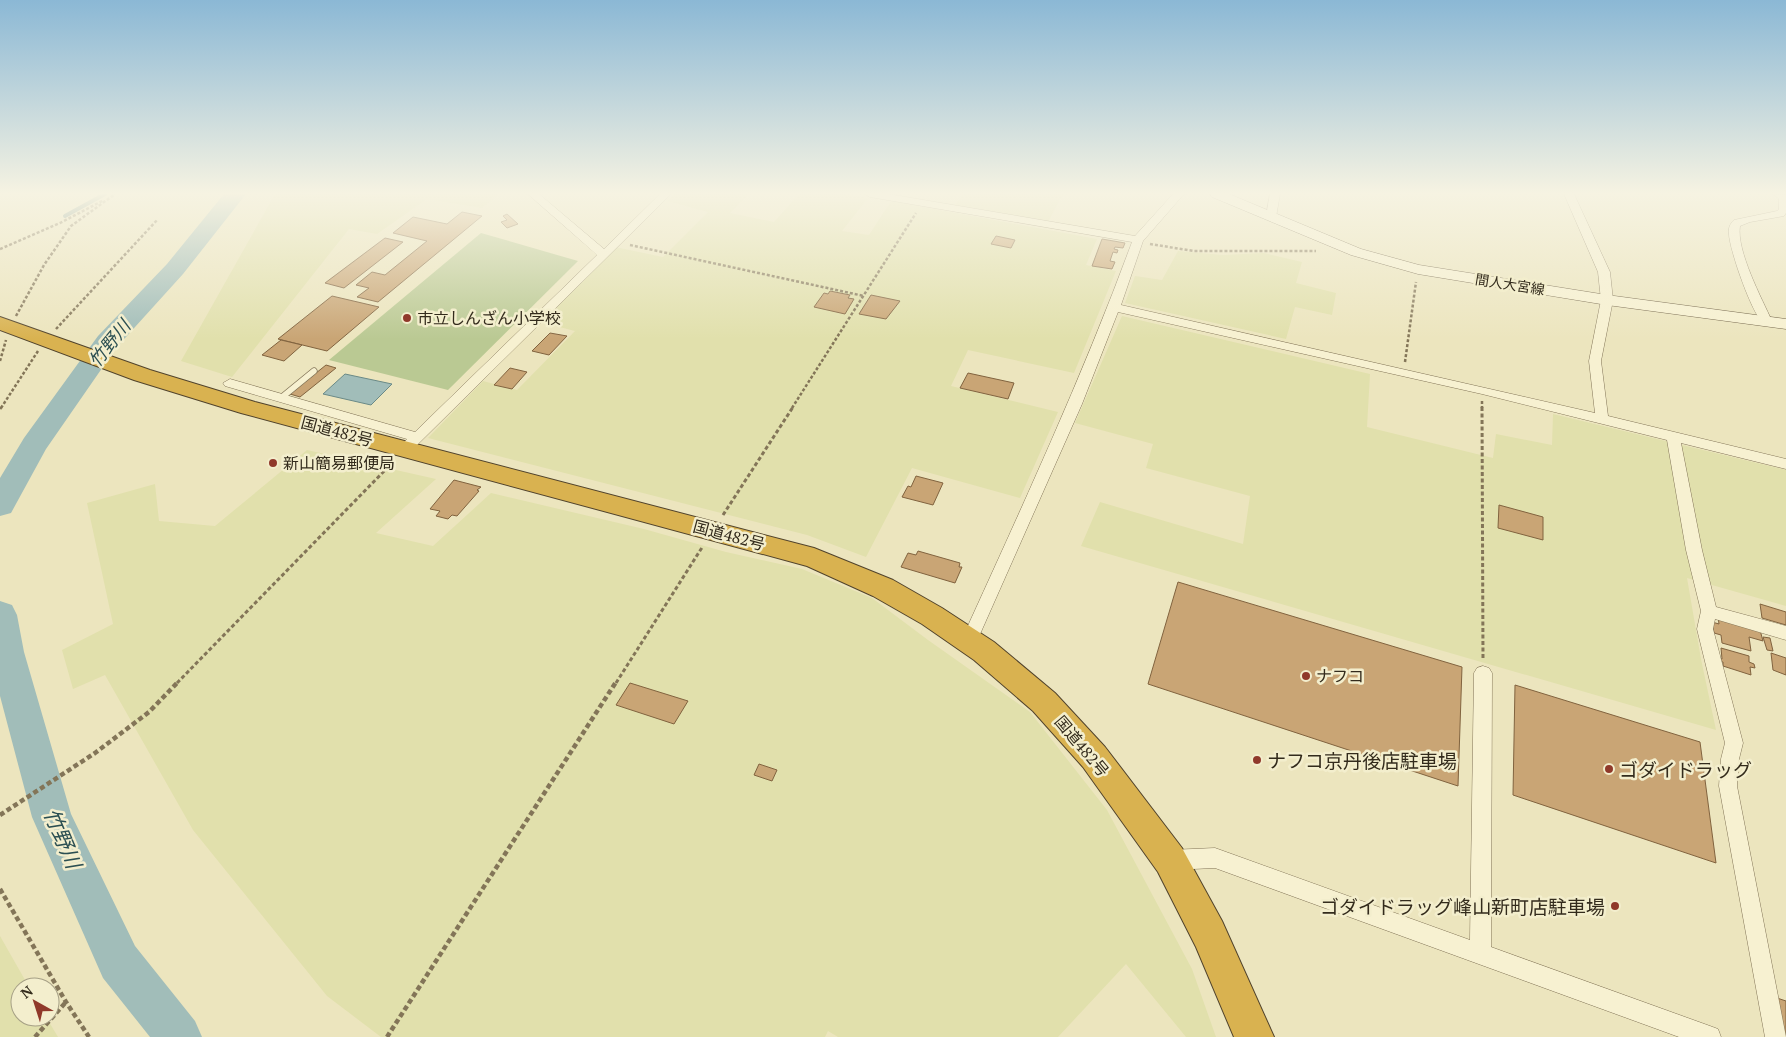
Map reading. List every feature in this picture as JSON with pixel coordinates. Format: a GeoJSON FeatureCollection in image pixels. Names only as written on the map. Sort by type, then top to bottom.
{"type":"FeatureCollection","features":[{"type":"Feature","properties":{"kind":"highway","name":"国道482号"},"geometry":{"type":"LineString","coordinates":[[7,327],[142,375],[249,408],[412,443],[814,558],[874,584],[932,616],[970,641],[1044,702],[1094,757],[1170,860],[1209,934],[1254,1037]]}},
{"type":"Feature","properties":{"kind":"main road","name":"間人大宮線"},"geometry":{"type":"LineString","coordinates":[[1333,242],[1352,250],[1418,269],[1607,300],[1786,324]]}},
{"type":"Feature","properties":{"kind":"street"},"geometry":{"type":"LineString","coordinates":[[589,242],[603,254]]}},
{"type":"Feature","properties":{"kind":"street"},"geometry":{"type":"LineString","coordinates":[[230,383],[281,398],[412,443],[615,242]]}},
{"type":"Feature","properties":{"kind":"street"},"geometry":{"type":"LineString","coordinates":[[970,641],[1075,404],[1114,307],[1137,242]]}},
{"type":"Feature","properties":{"kind":"street"},"geometry":{"type":"LineString","coordinates":[[1591,242],[1604,272],[1607,300],[1595,361],[1602,419]]}},
{"type":"Feature","properties":{"kind":"street"},"geometry":{"type":"LineString","coordinates":[[1736,242],[1739,256],[1766,321]]}},
{"type":"Feature","properties":{"kind":"street"},"geometry":{"type":"LineString","coordinates":[[1114,307],[1482,390],[1786,464]]}},
{"type":"Feature","properties":{"kind":"street"},"geometry":{"type":"LineString","coordinates":[[1673,437],[1694,550],[1709,611],[1705,629],[1734,743],[1730,759],[1728,786],[1776,1037]]}},
{"type":"Feature","properties":{"kind":"street"},"geometry":{"type":"LineString","coordinates":[[1709,611],[1786,633]]}},
{"type":"Feature","properties":{"kind":"street"},"geometry":{"type":"LineString","coordinates":[[1480,954],[1483,673]]}},
{"type":"Feature","properties":{"kind":"street"},"geometry":{"type":"LineString","coordinates":[[1170,860],[1215,858],[1710,1037]]}},
{"type":"Feature","properties":{"kind":"lane"},"geometry":{"type":"LineString","coordinates":[[281,398],[314,371]]}},
{"type":"Feature","properties":{"kind":"path"},"geometry":{"type":"LineString","coordinates":[[0,249],[15,242]]}},
{"type":"Feature","properties":{"kind":"path"},"geometry":{"type":"LineString","coordinates":[[0,361],[7,327],[44,264],[59,242]]}},
{"type":"Feature","properties":{"kind":"path"},"geometry":{"type":"LineString","coordinates":[[0,409],[53,342],[138,242]]}},
{"type":"Feature","properties":{"kind":"path"},"geometry":{"type":"LineString","coordinates":[[617,242],[864,296]]}},
{"type":"Feature","properties":{"kind":"path"},"geometry":{"type":"LineString","coordinates":[[387,1037],[864,296],[896,242]]}},
{"type":"Feature","properties":{"kind":"path"},"geometry":{"type":"LineString","coordinates":[[1146,242],[1203,251],[1352,250]]}},
{"type":"Feature","properties":{"kind":"path"},"geometry":{"type":"LineString","coordinates":[[1404,373],[1418,269]]}},
{"type":"Feature","properties":{"kind":"path"},"geometry":{"type":"LineString","coordinates":[[1482,390],[1483,673]]}},
{"type":"Feature","properties":{"kind":"path"},"geometry":{"type":"LineString","coordinates":[[0,815],[95,753],[150,712],[254,602],[412,443]]}},
{"type":"Feature","properties":{"kind":"path"},"geometry":{"type":"LineString","coordinates":[[0,889],[66,1002],[89,1037]]}},
{"type":"Feature","properties":{"kind":"path"},"geometry":{"type":"LineString","coordinates":[[35,1037],[66,1002]]}},
{"type":"Feature","properties":{"kind":"green space"},"geometry":{"type":"Polygon","coordinates":[[[248,242],[338,242],[232,377],[181,361],[248,242]]]}},
{"type":"Feature","properties":{"kind":"green space"},"geometry":{"type":"Polygon","coordinates":[[[470,242],[514,242],[578,261],[448,390],[329,360],[470,242]]]}},
{"type":"Feature","properties":{"kind":"green space"},"geometry":{"type":"Polygon","coordinates":[[[678,242],[1096,242],[1086,265],[1116,271],[1074,373],[968,350],[951,386],[1058,412],[1020,498],[912,468],[866,557],[807,535],[428,438],[483,381],[517,390],[575,331],[540,322],[615,247],[663,257],[678,242]]]}},
{"type":"Feature","properties":{"kind":"green space"},"geometry":{"type":"Polygon","coordinates":[[[1178,251],[1223,255],[1264,253],[1302,262],[1296,283],[1336,293],[1332,315],[1295,307],[1286,339],[1125,303],[1135,276],[1162,280],[1178,251]]]}},
{"type":"Feature","properties":{"kind":"green space"},"geometry":{"type":"Polygon","coordinates":[[[1122,316],[1370,374],[1367,427],[1493,458],[1496,434],[1552,445],[1553,414],[1786,470],[1786,606],[1687,578],[1716,730],[1081,546],[1100,502],[1243,544],[1250,496],[1146,468],[1153,444],[1075,423],[1122,316]]]}},
{"type":"Feature","properties":{"kind":"green space"},"geometry":{"type":"Polygon","coordinates":[[[307,450],[436,479],[376,533],[433,546],[491,493],[644,529],[726,552],[802,569],[872,598],[1030,712],[1107,810],[1192,969],[1216,1037],[1186,1037],[1126,964],[1058,1037],[838,1037],[828,1031],[825,1037],[381,1037],[327,996],[193,830],[105,675],[73,689],[62,650],[113,624],[87,503],[155,484],[159,521],[215,526],[307,450]]]}},
{"type":"Feature","properties":{"kind":"green space"},"geometry":{"type":"Polygon","coordinates":[[[0,936],[23,977],[10,977],[10,1027],[52,1027],[58,1037],[0,1037],[0,936]]]}},
{"type":"Feature","properties":{"kind":"water"},"geometry":{"type":"Polygon","coordinates":[[[345,374],[392,384],[371,405],[323,394],[345,374]]]}},
{"type":"Feature","properties":{"kind":"building"},"geometry":{"type":"Polygon","coordinates":[[[379,242],[402,242],[344,288],[325,283],[379,242]]]}},
{"type":"Feature","properties":{"kind":"building"},"geometry":{"type":"Polygon","coordinates":[[[425,242],[450,242],[378,302],[357,297],[369,288],[356,285],[372,272],[385,275],[425,242]]]}},
{"type":"Feature","properties":{"kind":"building"},"geometry":{"type":"Polygon","coordinates":[[[992,242],[1014,242],[1011,248],[991,244],[992,242]]]}},
{"type":"Feature","properties":{"kind":"building"},"geometry":{"type":"Polygon","coordinates":[[[1101,242],[1125,243],[1123,248],[1115,247],[1114,249],[1118,250],[1117,253],[1113,252],[1110,261],[1115,262],[1112,269],[1092,266],[1101,242]]]}},
{"type":"Feature","properties":{"kind":"building"},"geometry":{"type":"Polygon","coordinates":[[[830,291],[850,295],[848,298],[854,299],[845,314],[814,307],[824,293],[828,294],[830,291]]]}},
{"type":"Feature","properties":{"kind":"building"},"geometry":{"type":"Polygon","coordinates":[[[871,295],[900,301],[886,319],[859,314],[871,295]]]}},
{"type":"Feature","properties":{"kind":"building"},"geometry":{"type":"Polygon","coordinates":[[[332,296],[379,307],[327,351],[278,339],[332,296]]]}},
{"type":"Feature","properties":{"kind":"building"},"geometry":{"type":"Polygon","coordinates":[[[550,333],[567,336],[549,355],[532,351],[550,333]]]}},
{"type":"Feature","properties":{"kind":"building"},"geometry":{"type":"Polygon","coordinates":[[[281,340],[302,345],[284,361],[262,355],[281,340]]]}},
{"type":"Feature","properties":{"kind":"building"},"geometry":{"type":"Polygon","coordinates":[[[326,365],[336,368],[300,397],[290,394],[326,365]]]}},
{"type":"Feature","properties":{"kind":"building"},"geometry":{"type":"Polygon","coordinates":[[[510,368],[527,372],[512,389],[494,385],[510,368]]]}},
{"type":"Feature","properties":{"kind":"building"},"geometry":{"type":"Polygon","coordinates":[[[968,373],[1014,383],[1008,399],[960,388],[968,373]]]}},
{"type":"Feature","properties":{"kind":"building"},"geometry":{"type":"Polygon","coordinates":[[[916,476],[943,483],[933,505],[902,497],[908,486],[911,487],[916,476]]]}},
{"type":"Feature","properties":{"kind":"building"},"geometry":{"type":"Polygon","coordinates":[[[454,480],[481,487],[457,516],[452,515],[448,519],[436,516],[440,511],[430,509],[454,480]]]}},
{"type":"Feature","properties":{"kind":"building"},"geometry":{"type":"Polygon","coordinates":[[[1499,505],[1543,517],[1543,540],[1498,528],[1499,505]]]}},
{"type":"Feature","properties":{"kind":"building"},"geometry":{"type":"Polygon","coordinates":[[[918,551],[960,563],[959,567],[962,567],[955,583],[901,567],[908,553],[916,555],[918,551]]]}},
{"type":"Feature","properties":{"kind":"building","name":"ナフコ"},"geometry":{"type":"Polygon","coordinates":[[[1178,582],[1462,667],[1458,786],[1148,684],[1178,582]]]}},
{"type":"Feature","properties":{"kind":"building"},"geometry":{"type":"Polygon","coordinates":[[[1760,604],[1786,612],[1786,625],[1762,618],[1760,604]]]}},
{"type":"Feature","properties":{"kind":"building"},"geometry":{"type":"Polygon","coordinates":[[[1718,617],[1760,630],[1763,641],[1749,637],[1751,651],[1722,643],[1721,635],[1714,633],[1712,622],[1719,624],[1718,617]]]}},
{"type":"Feature","properties":{"kind":"building"},"geometry":{"type":"Polygon","coordinates":[[[1763,637],[1770,638],[1773,651],[1767,650],[1763,637]]]}},
{"type":"Feature","properties":{"kind":"building"},"geometry":{"type":"Polygon","coordinates":[[[1721,648],[1749,656],[1749,662],[1754,664],[1755,668],[1750,667],[1751,675],[1723,666],[1723,662],[1718,661],[1718,658],[1722,659],[1721,648]]]}},
{"type":"Feature","properties":{"kind":"building"},"geometry":{"type":"Polygon","coordinates":[[[1771,653],[1786,658],[1786,675],[1773,670],[1771,653]]]}},
{"type":"Feature","properties":{"kind":"building"},"geometry":{"type":"Polygon","coordinates":[[[630,683],[688,701],[674,724],[616,705],[630,683]]]}},
{"type":"Feature","properties":{"kind":"building","name":"ゴダイドラッグ"},"geometry":{"type":"Polygon","coordinates":[[[1515,685],[1700,742],[1716,863],[1513,795],[1515,685]]]}},
{"type":"Feature","properties":{"kind":"building"},"geometry":{"type":"Polygon","coordinates":[[[759,764],[777,770],[772,781],[754,775],[759,764]]]}},
{"type":"Feature","properties":{"kind":"building"},"geometry":{"type":"Polygon","coordinates":[[[1777,998],[1786,1001],[1786,1037],[1785,1037],[1777,998]]]}},
{"type":"Feature","properties":{"kind":"waterway","name":"竹野川"},"geometry":{"type":"LineString","coordinates":[[0,505],[34,445],[107,342],[175,269],[196,242]]}},
{"type":"Feature","properties":{"kind":"waterway","name":"竹野川"},"geometry":{"type":"LineString","coordinates":[[0,615],[6,652],[52,817],[119,962],[179,1037]]}},
{"type":"Feature","properties":{"kind":"place","name":"市立しんざん小学校"},"geometry":{"type":"Point","coordinates":[407,318]}},
{"type":"Feature","properties":{"kind":"place","name":"新山簡易郵便局"},"geometry":{"type":"Point","coordinates":[273,463]}},
{"type":"Feature","properties":{"kind":"place","name":"ナフコ"},"geometry":{"type":"Point","coordinates":[1306,676]}},
{"type":"Feature","properties":{"kind":"place","name":"ナフコ京丹後店駐車場"},"geometry":{"type":"Point","coordinates":[1257,760]}},
{"type":"Feature","properties":{"kind":"place","name":"ゴダイドラッグ"},"geometry":{"type":"Point","coordinates":[1609,769]}},
{"type":"Feature","properties":{"kind":"place","name":"ゴダイドラッグ峰山新町店駐車場"},"geometry":{"type":"Point","coordinates":[1615,906]}}]}
